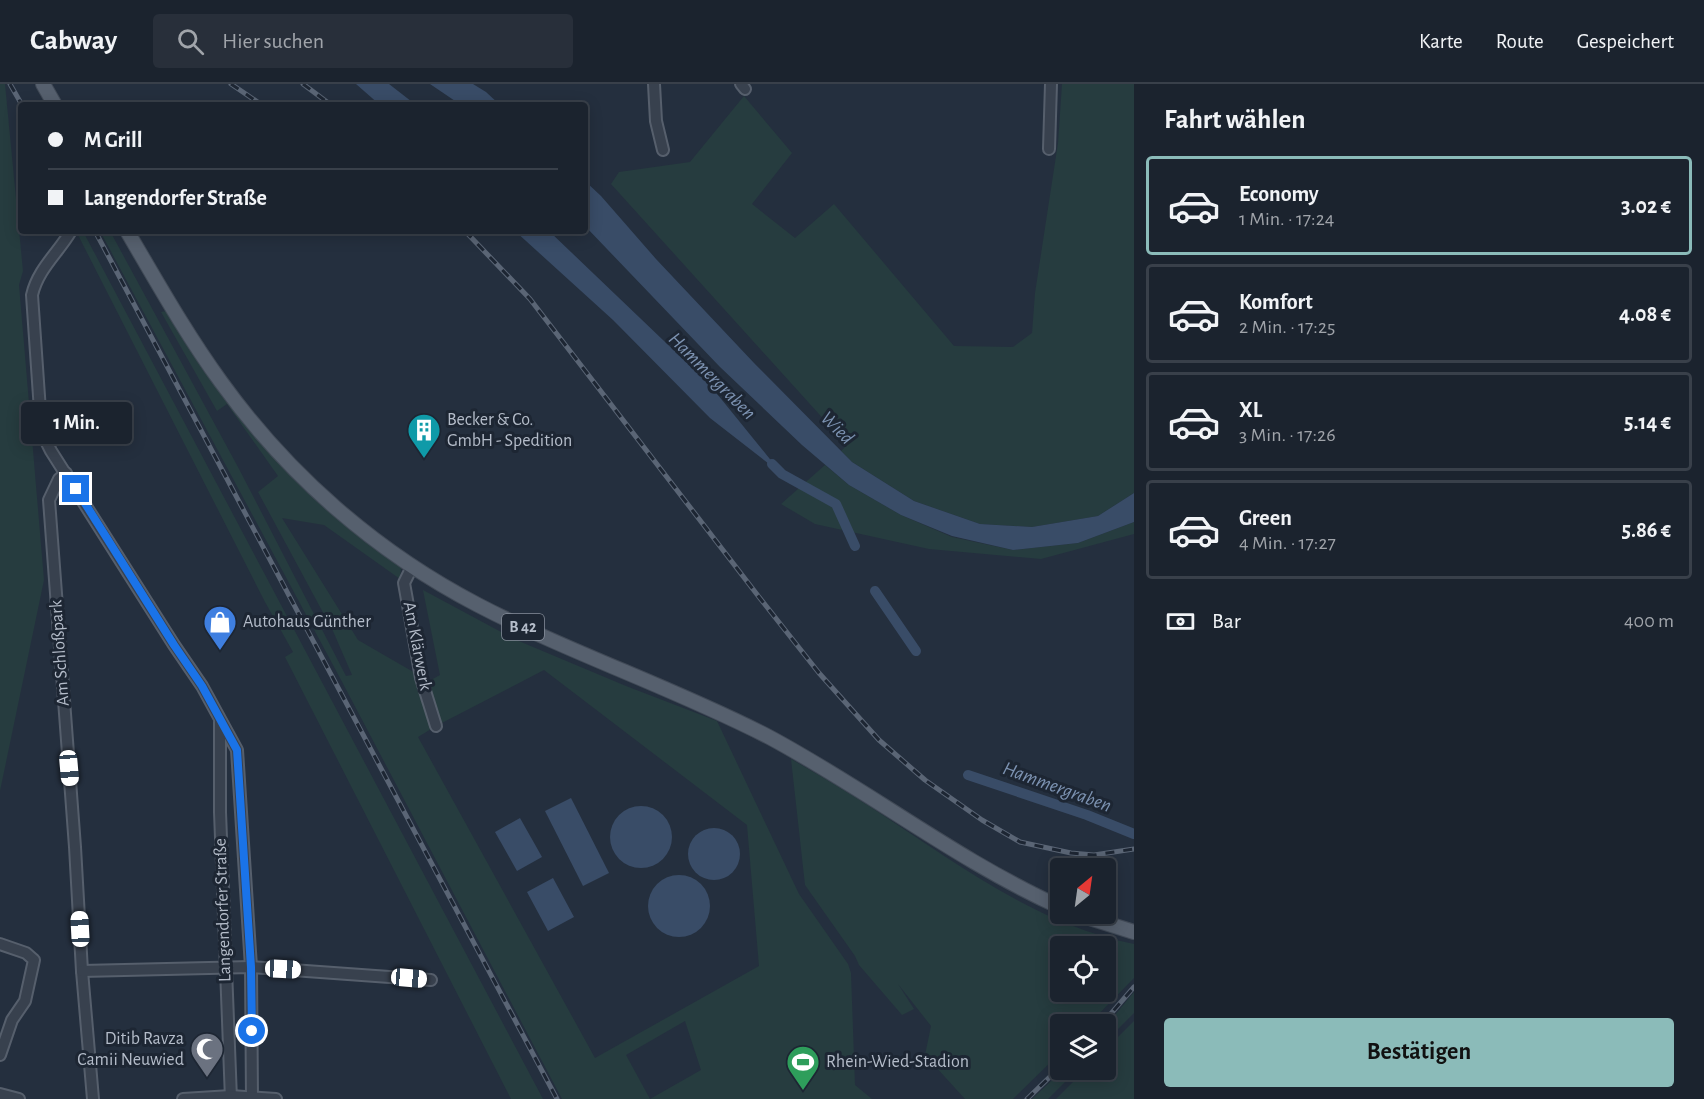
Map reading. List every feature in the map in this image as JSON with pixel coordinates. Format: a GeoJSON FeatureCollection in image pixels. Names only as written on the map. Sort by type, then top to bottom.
{"type":"FeatureCollection","features":[{"type":"Feature","properties":{"kind":"main road"},"geometry":{"type":"LineString","coordinates":[[43,84],[53,102]]}},
{"type":"Feature","properties":{"kind":"main road","name":"B 42"},"geometry":{"type":"LineString","coordinates":[[129,234],[207,363],[261,433],[327,501],[369,536],[412,567],[456,594],[507,620],[692,700],[767,736],[826,769],[1000,876],[1050,902]]}},
{"type":"Feature","properties":{"kind":"main road"},"geometry":{"type":"LineString","coordinates":[[1109,924],[1134,932]]}},
{"type":"Feature","properties":{"kind":"street"},"geometry":{"type":"LineString","coordinates":[[654,84],[656,121],[663,150]]}},
{"type":"Feature","properties":{"kind":"street"},"geometry":{"type":"LineString","coordinates":[[1049,149],[1051,84]]}},
{"type":"Feature","properties":{"kind":"street"},"geometry":{"type":"LineString","coordinates":[[66,473],[45,439],[41,424],[32,300],[38,276],[69,234]]}},
{"type":"Feature","properties":{"kind":"street","name":"Langendorfer Straße"},"geometry":{"type":"LineString","coordinates":[[66,473],[202,686],[237,750],[251,967],[252,1097]]}},
{"type":"Feature","properties":{"kind":"street","name":"Am Schloßpark"},"geometry":{"type":"LineString","coordinates":[[66,473],[59,478],[50,500],[82,971],[93,1099]]}},
{"type":"Feature","properties":{"kind":"street","name":"Am Klärwerk"},"geometry":{"type":"LineString","coordinates":[[412,567],[404,583],[421,678],[436,726]]}},
{"type":"Feature","properties":{"kind":"street","name":"Langendorfer Straße"},"geometry":{"type":"LineString","coordinates":[[220,721],[220,812],[231,1097]]}},
{"type":"Feature","properties":{"kind":"street"},"geometry":{"type":"LineString","coordinates":[[0,944],[26,953],[34,960],[25,1001],[12,1020],[0,1055]]}},
{"type":"Feature","properties":{"kind":"street"},"geometry":{"type":"LineString","coordinates":[[82,971],[251,967],[431,980]]}},
{"type":"Feature","properties":{"kind":"street"},"geometry":{"type":"LineString","coordinates":[[0,1017],[12,1020]]}},
{"type":"Feature","properties":{"kind":"street"},"geometry":{"type":"LineString","coordinates":[[0,1094],[19,1099]]}},
{"type":"Feature","properties":{"kind":"street"},"geometry":{"type":"LineString","coordinates":[[183,1099],[252,1097],[276,1099]]}},
{"type":"Feature","properties":{"kind":"green space"},"geometry":{"type":"Polygon","coordinates":[[[0,84],[5,84],[23,271],[19,285],[44,580],[0,791],[0,84]]]}},
{"type":"Feature","properties":{"kind":"green space"},"geometry":{"type":"Polygon","coordinates":[[[1062,84],[1134,84],[1134,493],[1098,516],[1032,527],[980,524],[914,501],[852,462],[841,451],[847,445],[611,184],[619,172],[690,162],[744,96],[792,153],[752,204],[795,238],[834,204],[954,346],[1013,347],[1032,333],[1035,293],[1058,143],[1062,84]]]}},
{"type":"Feature","properties":{"kind":"green space"},"geometry":{"type":"Polygon","coordinates":[[[85,234],[543,1099],[511,1099],[285,657],[293,652],[265,602],[78,235],[85,234]]]}},
{"type":"Feature","properties":{"kind":"green space"},"geometry":{"type":"Polygon","coordinates":[[[102,234],[112,234],[238,467],[346,676],[352,675],[333,631],[258,492],[278,476],[227,404],[217,411],[161,312],[166,311],[229,402],[317,501],[401,568],[400,579],[324,525],[282,518],[358,640],[429,681],[440,675],[423,590],[514,639],[717,721],[799,894],[848,964],[851,973],[855,1085],[872,1099],[650,1099],[562,1099],[340,678],[102,234]],[[544,670],[418,737],[595,1058],[759,966],[747,825],[544,670]],[[685,1021],[626,1055],[650,1099],[701,1070],[685,1021]]]}},
{"type":"Feature","properties":{"kind":"green space"},"geometry":{"type":"Polygon","coordinates":[[[825,465],[849,485],[901,515],[952,537],[1013,550],[1078,543],[1134,522],[1134,534],[1041,559],[929,549],[815,524],[781,504],[825,465]]]}},
{"type":"Feature","properties":{"kind":"green space"},"geometry":{"type":"Polygon","coordinates":[[[791,759],[995,888],[1050,916],[1050,924],[1067,924],[1101,936],[1050,936],[1050,1002],[1111,1002],[1099,1014],[1050,1014],[1050,1063],[1013,1099],[965,1099],[925,1055],[931,1026],[898,984],[914,1009],[902,1015],[859,965],[805,885],[791,759]]]}},
{"type":"Feature","properties":{"kind":"green space"},"geometry":{"type":"Polygon","coordinates":[[[1116,940],[1134,944],[1134,978],[1116,996],[1116,940]]]}},
{"type":"Feature","properties":{"kind":"green space"},"geometry":{"type":"Polygon","coordinates":[[[1134,992],[1134,1013],[1116,1031],[1116,1014],[1134,992]]]}},
{"type":"Feature","properties":{"kind":"green space"},"geometry":{"type":"Polygon","coordinates":[[[1134,1021],[1134,1099],[1056,1099],[1075,1080],[1116,1080],[1116,1039],[1134,1021]]]}},
{"type":"Feature","properties":{"kind":"green space"},"geometry":{"type":"Polygon","coordinates":[[[1052,1080],[1067,1080],[1048,1099],[1032,1099],[1052,1080]]]}},
{"type":"Feature","properties":{"kind":"water"},"geometry":{"type":"Polygon","coordinates":[[[356,84],[389,84],[412,102],[377,102],[356,84]]]}},
{"type":"Feature","properties":{"kind":"water"},"geometry":{"type":"Polygon","coordinates":[[[430,84],[473,84],[497,102],[457,102],[430,84]]]}},
{"type":"Feature","properties":{"kind":"water"},"geometry":{"type":"Polygon","coordinates":[[[588,184],[754,363],[852,462],[914,501],[980,524],[1032,527],[1098,516],[1134,493],[1134,522],[1078,543],[1013,550],[952,536],[901,515],[849,485],[802,445],[720,367],[588,229],[588,184]]]}},
{"type":"Feature","properties":{"kind":"water"},"geometry":{"type":"Polygon","coordinates":[[[518,234],[552,234],[709,384],[782,474],[710,418],[613,320],[518,234]]]}},
{"type":"Feature","properties":{"kind":"water"},"geometry":{"type":"Polygon","coordinates":[[[571,798],[609,873],[583,886],[545,811],[571,798]]]}},
{"type":"Feature","properties":{"kind":"water"},"geometry":{"type":"Polygon","coordinates":[[[641,806],[653,808],[663,815],[670,825],[672,837],[670,849],[663,859],[653,866],[641,868],[629,866],[619,859],[612,849],[610,837],[612,825],[619,815],[629,808],[641,806]]]}},
{"type":"Feature","properties":{"kind":"water"},"geometry":{"type":"Polygon","coordinates":[[[520,818],[542,857],[517,871],[495,832],[520,818]]]}},
{"type":"Feature","properties":{"kind":"water"},"geometry":{"type":"Polygon","coordinates":[[[714,828],[724,830],[732,836],[738,844],[740,854],[738,864],[732,872],[724,878],[714,880],[704,878],[696,872],[690,864],[688,854],[690,844],[696,836],[704,830],[714,828]]]}},
{"type":"Feature","properties":{"kind":"water"},"geometry":{"type":"Polygon","coordinates":[[[679,875],[691,877],[701,884],[708,894],[710,906],[708,918],[701,928],[691,935],[679,937],[667,935],[657,928],[650,918],[648,906],[650,894],[657,884],[667,877],[679,875]]]}},
{"type":"Feature","properties":{"kind":"water"},"geometry":{"type":"Polygon","coordinates":[[[553,878],[574,917],[548,931],[527,892],[553,878]]]}},
{"type":"Feature","properties":{"kind":"waterway","name":"Hammergraben"},"geometry":{"type":"LineString","coordinates":[[772,464],[782,474],[836,504],[855,546]]}},
{"type":"Feature","properties":{"kind":"waterway","name":"Hammergraben"},"geometry":{"type":"LineString","coordinates":[[875,591],[916,651]]}},
{"type":"Feature","properties":{"kind":"waterway","name":"Hammergraben"},"geometry":{"type":"LineString","coordinates":[[968,775],[1087,815],[1134,834]]}},
{"type":"Feature","properties":{"kind":"railway"},"geometry":{"type":"LineString","coordinates":[[10,84],[20,102]]}},
{"type":"Feature","properties":{"kind":"railway"},"geometry":{"type":"LineString","coordinates":[[231,84],[258,102]]}},
{"type":"Feature","properties":{"kind":"railway"},"geometry":{"type":"LineString","coordinates":[[303,84],[327,102]]}},
{"type":"Feature","properties":{"kind":"railway"},"geometry":{"type":"LineString","coordinates":[[97,234],[557,1099]]}},
{"type":"Feature","properties":{"kind":"railway"},"geometry":{"type":"LineString","coordinates":[[468,234],[530,299],[819,673],[879,740],[925,780],[982,820],[1020,842],[1071,853],[1094,855],[1134,849]]}},
{"type":"Feature","properties":{"kind":"railway"},"geometry":{"type":"LineString","coordinates":[[1111,1014],[1134,987]]}},
{"type":"Feature","properties":{"kind":"railway"},"geometry":{"type":"LineString","coordinates":[[1027,1099],[1050,1077]]}},
{"type":"Feature","properties":{"kind":"place","name":"Becker & Co. GmbH - Spedition"},"geometry":{"type":"Point","coordinates":[424,459]}},
{"type":"Feature","properties":{"kind":"place","name":"Autohaus Günther"},"geometry":{"type":"Point","coordinates":[220,651]}},
{"type":"Feature","properties":{"kind":"place","name":"Ditib Ravza Camii Neuwied"},"geometry":{"type":"Point","coordinates":[207,1078]}},
{"type":"Feature","properties":{"kind":"place","name":"Rhein-Wied-Stadion"},"geometry":{"type":"Point","coordinates":[803,1091]}},
{"type":"Feature","properties":{"kind":"route"},"geometry":{"type":"LineString","coordinates":[[76,489],[202,686],[237,750],[251,967],[252,1031]]}},
{"type":"Feature","properties":{"kind":"water label","name":"Wied"},"geometry":{"type":"Point","coordinates":[837,428]}}]}
